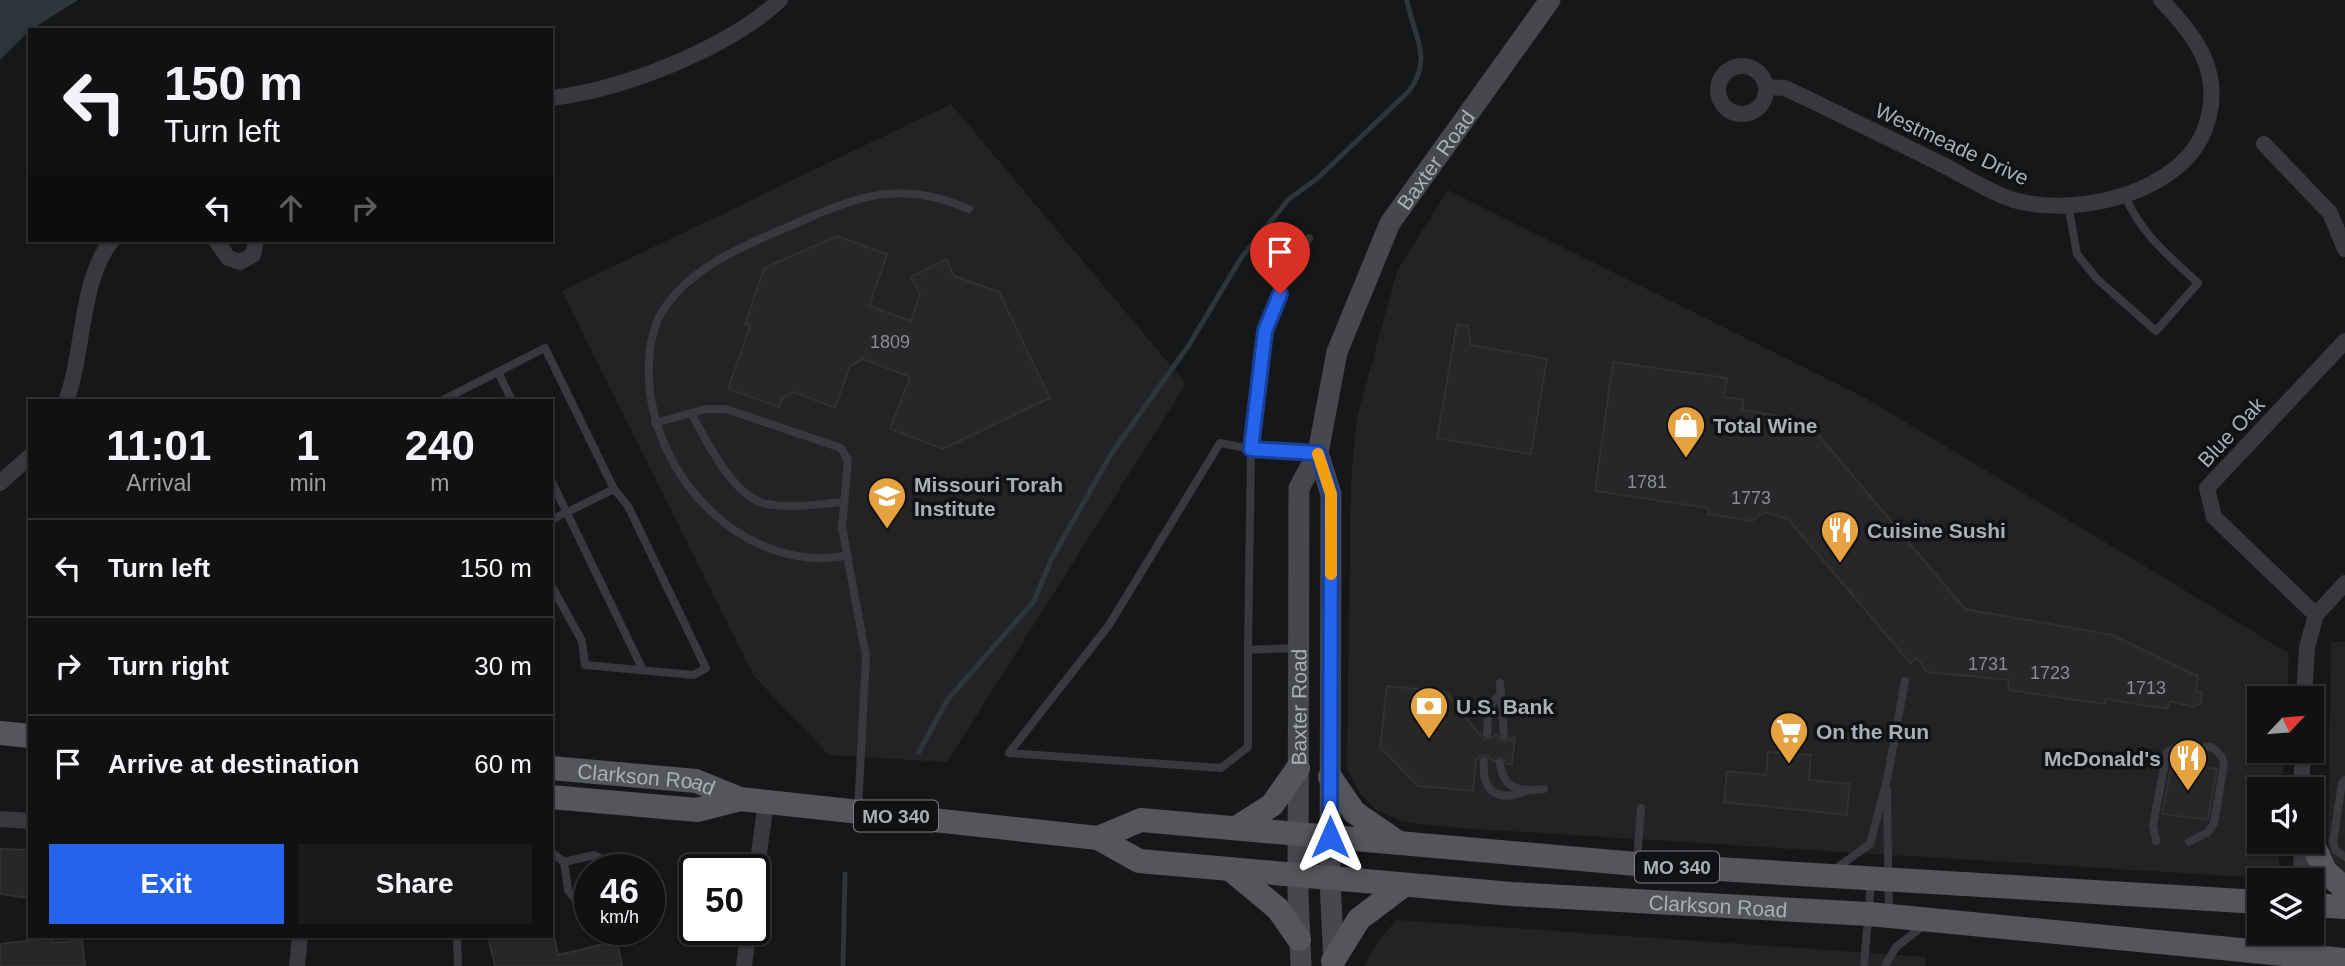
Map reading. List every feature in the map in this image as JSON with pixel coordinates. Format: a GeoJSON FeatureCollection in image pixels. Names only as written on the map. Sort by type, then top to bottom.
{"type":"FeatureCollection","features":[{"type":"Feature","properties":{"kind":"main road","name":"Baxter Road"},"geometry":{"type":"LineString","coordinates":[[1301,966],[1298,939],[1299,488],[1318,453],[1337,352],[1390,223],[1550,0]]}},
{"type":"Feature","properties":{"kind":"main road","name":"Baxter Road"},"geometry":{"type":"LineString","coordinates":[[1318,453],[1331,494],[1330,879],[1334,964]]}},
{"type":"Feature","properties":{"kind":"main road"},"geometry":{"type":"LineString","coordinates":[[0,733],[28,736]]}},
{"type":"Feature","properties":{"kind":"main road"},"geometry":{"type":"LineString","coordinates":[[1236,828],[1272,805],[1298,768]]}},
{"type":"Feature","properties":{"kind":"main road","name":"Clarkson Road"},"geometry":{"type":"LineString","coordinates":[[553,769],[696,780],[740,799],[1098,838],[1139,861],[1564,898],[1879,916],[2299,951],[2345,960]]}},
{"type":"Feature","properties":{"kind":"main road"},"geometry":{"type":"LineString","coordinates":[[1330,777],[1354,812],[1400,843]]}},
{"type":"Feature","properties":{"kind":"main road","name":"Clarkson Road"},"geometry":{"type":"LineString","coordinates":[[553,797],[697,810],[740,799]]}},
{"type":"Feature","properties":{"kind":"main road","name":"Clarkson Road"},"geometry":{"type":"LineString","coordinates":[[1098,838],[1141,821],[1636,864],[2247,901]]}},
{"type":"Feature","properties":{"kind":"main road"},"geometry":{"type":"LineString","coordinates":[[2317,854],[2325,871],[2345,888]]}},
{"type":"Feature","properties":{"kind":"main road"},"geometry":{"type":"LineString","coordinates":[[1230,869],[1278,909],[1298,939]]}},
{"type":"Feature","properties":{"kind":"main road"},"geometry":{"type":"LineString","coordinates":[[1334,964],[1359,919],[1404,885]]}},
{"type":"Feature","properties":{"kind":"main road"},"geometry":{"type":"LineString","coordinates":[[2324,906],[2345,907]]}},
{"type":"Feature","properties":{"kind":"street"},"geometry":{"type":"LineString","coordinates":[[553,98],[619,85],[678,61],[748,25],[780,0]]}},
{"type":"Feature","properties":{"kind":"street","name":"Westmeade Drive"},"geometry":{"type":"LineString","coordinates":[[1767,87],[1785,88],[2014,200],[2068,204],[2125,195],[2158,183],[2188,159],[2206,129],[2211,110],[2210,74],[2206,57],[2186,26],[2161,0]]}},
{"type":"Feature","properties":{"kind":"street"},"geometry":{"type":"LineString","coordinates":[[2264,144],[2330,213],[2345,249]]}},
{"type":"Feature","properties":{"kind":"street"},"geometry":{"type":"LineString","coordinates":[[67,399],[79,359],[91,290],[111,242]]}},
{"type":"Feature","properties":{"kind":"street"},"geometry":{"type":"LineString","coordinates":[[217,242],[228,258],[240,262],[253,255],[256,242]]}},
{"type":"Feature","properties":{"kind":"street","name":"Blue Oak"},"geometry":{"type":"LineString","coordinates":[[2316,615],[2214,517],[2207,488],[2345,341]]}},
{"type":"Feature","properties":{"kind":"street"},"geometry":{"type":"LineString","coordinates":[[0,483],[28,458]]}},
{"type":"Feature","properties":{"kind":"street"},"geometry":{"type":"LineString","coordinates":[[2305,686],[2307,647],[2316,615],[2345,583]]}},
{"type":"Feature","properties":{"kind":"street"},"geometry":{"type":"LineString","coordinates":[[759,854],[766,802]]}},
{"type":"Feature","properties":{"kind":"street"},"geometry":{"type":"LineString","coordinates":[[0,819],[28,821]]}},
{"type":"Feature","properties":{"kind":"street"},"geometry":{"type":"LineString","coordinates":[[297,966],[300,938]]}},
{"type":"Feature","properties":{"kind":"street"},"geometry":{"type":"LineString","coordinates":[[744,966],[747,945]]}},
{"type":"Feature","properties":{"kind":"lane"},"geometry":{"type":"LineString","coordinates":[[846,556],[823,560],[789,556],[760,544],[726,524],[683,480],[655,423],[648,371],[652,340],[659,318],[691,280],[722,257],[844,202],[878,193],[926,195],[969,209]]}},
{"type":"Feature","properties":{"kind":"lane"},"geometry":{"type":"LineString","coordinates":[[2068,204],[2077,254],[2097,279],[2155,331],[2198,283],[2153,241],[2133,215],[2125,195]]}},
{"type":"Feature","properties":{"kind":"lane"},"geometry":{"type":"LineString","coordinates":[[1309,238],[1287,276],[1265,331],[1251,449],[1248,747],[1221,768],[1009,753],[1109,625],[1220,443],[1251,449],[1318,453]]}},
{"type":"Feature","properties":{"kind":"lane"},"geometry":{"type":"LineString","coordinates":[[454,398],[545,348],[614,489],[628,506],[706,668],[694,675],[585,665],[582,641],[553,588]]}},
{"type":"Feature","properties":{"kind":"lane"},"geometry":{"type":"LineString","coordinates":[[498,372],[511,399]]}},
{"type":"Feature","properties":{"kind":"lane"},"geometry":{"type":"LineString","coordinates":[[655,423],[691,413],[726,409],[841,447],[848,460],[843,502],[846,556],[866,657],[858,812]]}},
{"type":"Feature","properties":{"kind":"lane"},"geometry":{"type":"LineString","coordinates":[[691,413],[713,453],[750,496],[763,503],[779,506],[843,502]]}},
{"type":"Feature","properties":{"kind":"lane"},"geometry":{"type":"LineString","coordinates":[[553,484],[643,670]]}},
{"type":"Feature","properties":{"kind":"lane"},"geometry":{"type":"LineString","coordinates":[[553,519],[614,489]]}},
{"type":"Feature","properties":{"kind":"lane"},"geometry":{"type":"LineString","coordinates":[[1248,650],[1298,648]]}},
{"type":"Feature","properties":{"kind":"lane"},"geometry":{"type":"LineString","coordinates":[[1826,876],[1870,844],[1887,780],[1905,681]]}},
{"type":"Feature","properties":{"kind":"lane"},"geometry":{"type":"LineString","coordinates":[[1500,683],[1504,736]]}},
{"type":"Feature","properties":{"kind":"lane"},"geometry":{"type":"LineString","coordinates":[[1487,734],[1489,707],[1500,694]]}},
{"type":"Feature","properties":{"kind":"lane"},"geometry":{"type":"LineString","coordinates":[[2155,841],[2153,825],[2167,752],[2174,748],[2212,747],[2222,757],[2224,765],[2214,823],[2208,832],[2189,842]]}},
{"type":"Feature","properties":{"kind":"lane"},"geometry":{"type":"LineString","coordinates":[[1484,761],[1487,787],[1494,795],[1510,797],[1544,789]]}},
{"type":"Feature","properties":{"kind":"lane"},"geometry":{"type":"LineString","coordinates":[[1500,763],[1501,773],[1508,785],[1524,792]]}},
{"type":"Feature","properties":{"kind":"lane"},"geometry":{"type":"LineString","coordinates":[[1864,966],[1879,916],[1887,780]]}},
{"type":"Feature","properties":{"kind":"lane"},"geometry":{"type":"LineString","coordinates":[[2345,780],[2342,783],[2333,843],[2336,851],[2345,857]]}},
{"type":"Feature","properties":{"kind":"lane"},"geometry":{"type":"LineString","coordinates":[[1636,864],[1641,808]]}},
{"type":"Feature","properties":{"kind":"lane"},"geometry":{"type":"LineString","coordinates":[[553,854],[564,862],[568,890],[574,897]]}},
{"type":"Feature","properties":{"kind":"lane"},"geometry":{"type":"LineString","coordinates":[[564,862],[574,860]]}},
{"type":"Feature","properties":{"kind":"lane"},"geometry":{"type":"LineString","coordinates":[[1879,916],[1881,880]]}},
{"type":"Feature","properties":{"kind":"lane"},"geometry":{"type":"LineString","coordinates":[[1885,966],[1896,947],[1930,921]]}},
{"type":"Feature","properties":{"kind":"lane"},"geometry":{"type":"LineString","coordinates":[[457,938],[458,966]]}},
{"type":"Feature","properties":{"kind":"shaded area"},"geometry":{"type":"Polygon","coordinates":[[[0,0],[78,0],[33,28],[28,28],[28,32],[0,60],[0,0]]]}},
{"type":"Feature","properties":{"kind":"shaded area","name":"Missouri Torah Institute"},"geometry":{"type":"Polygon","coordinates":[[[951,104],[1186,384],[947,762],[829,755],[753,675],[562,291],[951,104]]]}},
{"type":"Feature","properties":{"kind":"shaded area"},"geometry":{"type":"Polygon","coordinates":[[[1448,190],[1867,399],[2289,653],[2288,686],[2247,686],[2247,763],[2283,763],[2283,777],[2247,777],[2247,854],[2279,854],[2279,868],[2247,868],[2247,877],[1458,828],[1403,822],[1376,810],[1359,792],[1347,768],[1351,482],[1357,417],[1397,271],[1448,190]]]}},
{"type":"Feature","properties":{"kind":"shaded area"},"geometry":{"type":"Polygon","coordinates":[[[2331,642],[2345,642],[2345,877],[2328,854],[2331,642]]]}},
{"type":"Feature","properties":{"kind":"shaded area"},"geometry":{"type":"Polygon","coordinates":[[[1397,920],[1927,957],[1925,966],[1364,966],[1381,937],[1397,920]]]}},
{"type":"Feature","properties":{"kind":"building"},"geometry":{"type":"Polygon","coordinates":[[[837,236],[887,254],[869,306],[911,321],[920,294],[911,277],[946,259],[954,276],[999,292],[1050,398],[943,449],[890,429],[910,377],[863,359],[850,366],[835,408],[794,392],[782,398],[779,407],[728,389],[750,326],[745,324],[764,268],[837,236]]]}},
{"type":"Feature","properties":{"kind":"building"},"geometry":{"type":"Polygon","coordinates":[[[1457,324],[1468,326],[1471,345],[1547,359],[1531,454],[1437,438],[1457,324]]]}},
{"type":"Feature","properties":{"kind":"building"},"geometry":{"type":"Polygon","coordinates":[[[1613,362],[1727,378],[1724,397],[1743,400],[1742,410],[1779,416],[1778,427],[1816,432],[1965,609],[2112,635],[2198,676],[2196,691],[2202,692],[2201,703],[2193,707],[2170,701],[2167,709],[2106,699],[2105,704],[2008,690],[2009,680],[1927,672],[1917,658],[1910,663],[1788,519],[1764,512],[1752,521],[1708,514],[1709,508],[1595,491],[1613,362]]]}},
{"type":"Feature","properties":{"kind":"building","name":"U.S. Bank"},"geometry":{"type":"Polygon","coordinates":[[[1387,686],[1446,692],[1484,740],[1497,735],[1499,740],[1505,742],[1515,737],[1512,764],[1507,764],[1501,757],[1494,762],[1487,755],[1480,756],[1476,761],[1473,791],[1418,786],[1380,747],[1387,686]]]}},
{"type":"Feature","properties":{"kind":"building"},"geometry":{"type":"Polygon","coordinates":[[[1768,752],[1811,755],[1809,780],[1850,784],[1847,815],[1724,802],[1727,771],[1766,775],[1768,752]]]}},
{"type":"Feature","properties":{"kind":"building","name":"McDonald's"},"geometry":{"type":"Polygon","coordinates":[[[2172,763],[2217,769],[2208,820],[2162,814],[2172,763]]]}},
{"type":"Feature","properties":{"kind":"building"},"geometry":{"type":"Polygon","coordinates":[[[0,849],[28,850],[28,898],[0,894],[0,849]]]}},
{"type":"Feature","properties":{"kind":"building"},"geometry":{"type":"Polygon","coordinates":[[[554,936],[558,955],[600,945],[618,945],[622,966],[495,966],[488,938],[554,936]]]}},
{"type":"Feature","properties":{"kind":"building"},"geometry":{"type":"Polygon","coordinates":[[[52,938],[53,943],[82,940],[85,966],[0,966],[0,944],[52,938]]]}},
{"type":"Feature","properties":{"kind":"waterway"},"geometry":{"type":"LineString","coordinates":[[919,752],[948,699],[1034,601],[1052,558],[1111,454],[1189,345],[1241,258],[1289,199],[1318,178],[1409,91],[1420,68],[1421,57],[1407,0]]}},
{"type":"Feature","properties":{"kind":"waterway"},"geometry":{"type":"LineString","coordinates":[[843,966],[845,874]]}},
{"type":"Feature","properties":{"kind":"slow traffic"},"geometry":{"type":"LineString","coordinates":[[1318,454],[1331,494],[1331,574]]}},
{"type":"Feature","properties":{"kind":"place","name":"Total Wine"},"geometry":{"type":"Point","coordinates":[1686,459]}},
{"type":"Feature","properties":{"kind":"place","name":"Missouri Torah Institute"},"geometry":{"type":"Point","coordinates":[887,530]}},
{"type":"Feature","properties":{"kind":"place","name":"Cuisine Sushi"},"geometry":{"type":"Point","coordinates":[1840,564]}},
{"type":"Feature","properties":{"kind":"place","name":"U.S. Bank"},"geometry":{"type":"Point","coordinates":[1429,740]}},
{"type":"Feature","properties":{"kind":"place","name":"On the Run"},"geometry":{"type":"Point","coordinates":[1789,765]}},
{"type":"Feature","properties":{"kind":"place","name":"McDonald's"},"geometry":{"type":"Point","coordinates":[2188,792]}},
{"type":"Feature","properties":{"kind":"route"},"geometry":{"type":"LineString","coordinates":[[1280,294],[1265,331],[1251,449],[1318,453],[1331,494],[1330,837]]}}]}
